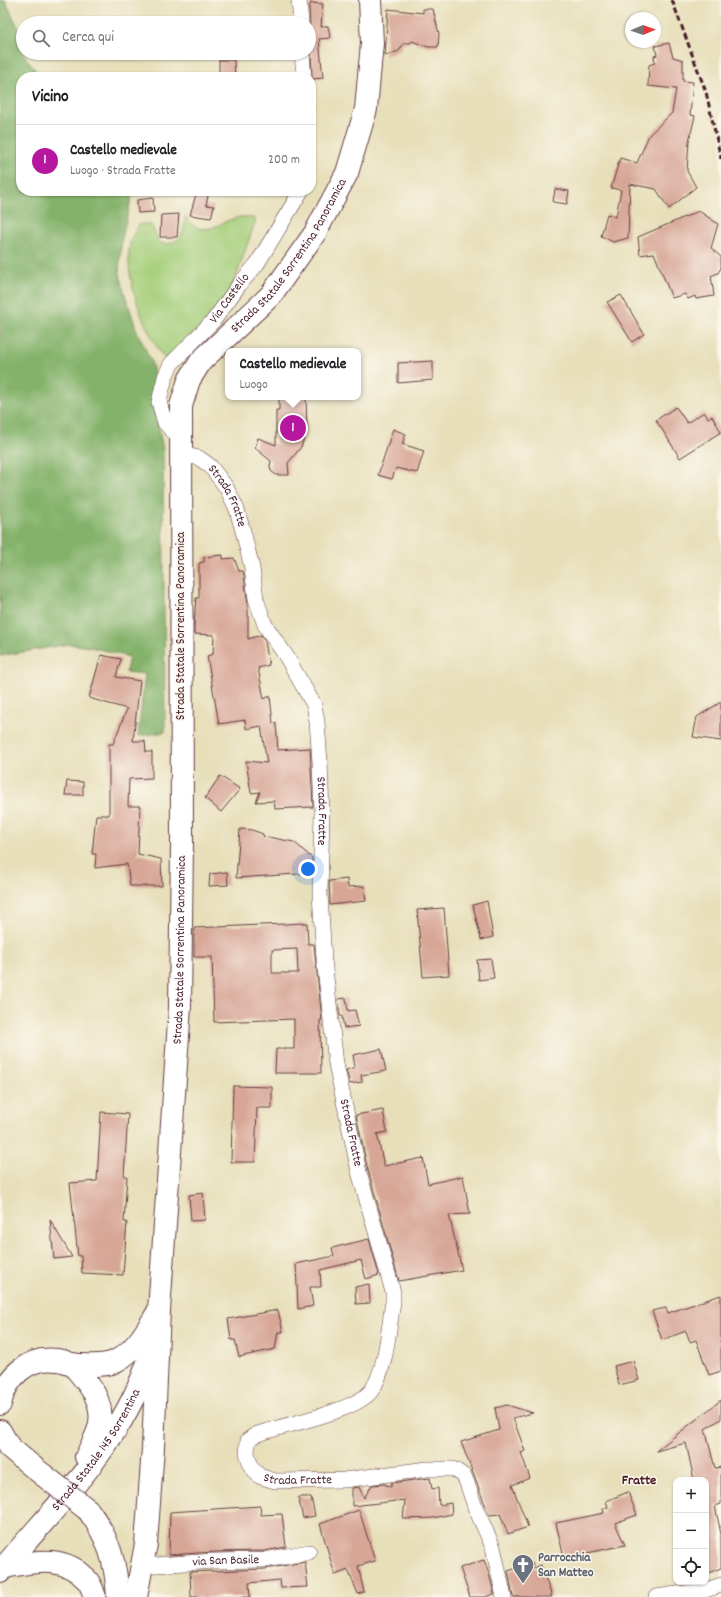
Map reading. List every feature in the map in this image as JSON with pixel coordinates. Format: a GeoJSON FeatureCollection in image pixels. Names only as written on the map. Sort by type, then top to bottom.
{"type":"FeatureCollection","features":[{"type":"Feature","properties":{"kind":"main road","name":"Strada Statale Sorrentina Panoramica"},"geometry":{"type":"LineString","coordinates":[[159,1311],[180,1007],[182,845],[181,406],[188,380],[201,361],[271,295],[314,233],[348,173],[366,109],[372,43],[370,0]]}},
{"type":"Feature","properties":{"kind":"main road"},"geometry":{"type":"LineString","coordinates":[[0,1404],[2,1395],[13,1377],[24,1366],[40,1360],[57,1360],[72,1364],[95,1365],[113,1363],[138,1344],[159,1311]]}},
{"type":"Feature","properties":{"kind":"main road"},"geometry":{"type":"LineString","coordinates":[[136,1597],[146,1544],[159,1311]]}},
{"type":"Feature","properties":{"kind":"main road","name":"Strada Statale 145 Sorrentina"},"geometry":{"type":"LineString","coordinates":[[2,1570],[90,1468],[111,1439],[137,1389],[147,1365],[154,1342],[159,1311]]}},
{"type":"Feature","properties":{"kind":"main road"},"geometry":{"type":"LineString","coordinates":[[72,1364],[91,1386],[100,1407],[100,1424],[73,1488]]}},
{"type":"Feature","properties":{"kind":"main road"},"geometry":{"type":"LineString","coordinates":[[0,1431],[9,1448],[88,1510],[98,1523],[107,1541],[114,1562],[118,1597]]}},
{"type":"Feature","properties":{"kind":"main road"},"geometry":{"type":"LineString","coordinates":[[2,1570],[33,1562],[56,1562],[75,1570],[88,1581],[95,1597]]}},
{"type":"Feature","properties":{"kind":"street"},"geometry":{"type":"LineString","coordinates":[[299,0],[300,16]]}},
{"type":"Feature","properties":{"kind":"street"},"geometry":{"type":"LineString","coordinates":[[303,60],[304,72]]}},
{"type":"Feature","properties":{"kind":"street","name":"Via Castello"},"geometry":{"type":"LineString","coordinates":[[180,447],[164,423],[159,402],[165,377],[171,364],[214,320],[239,285],[257,264],[298,196]]}},
{"type":"Feature","properties":{"kind":"street","name":"Strada Fratte"},"geometry":{"type":"LineString","coordinates":[[180,447],[210,466],[226,487],[236,507],[252,568],[256,599],[265,625],[286,656],[314,705],[317,722],[320,762],[322,812],[320,894],[324,960],[336,1064],[359,1172],[393,1292],[392,1309],[381,1370],[372,1390],[363,1399],[349,1405],[317,1417],[255,1435],[248,1440],[247,1453],[251,1466],[259,1476],[274,1481],[344,1480],[427,1469],[452,1469],[458,1471],[464,1476],[475,1507],[493,1547],[504,1597]]}},
{"type":"Feature","properties":{"kind":"street","name":"via San Basile"},"geometry":{"type":"LineString","coordinates":[[142,1566],[214,1561],[264,1560],[309,1552]]}},
{"type":"Feature","properties":{"kind":"street"},"geometry":{"type":"LineString","coordinates":[[656,1597],[710,1594],[721,1584]]}},
{"type":"Feature","properties":{"kind":"green space"},"geometry":{"type":"Polygon","coordinates":[[[0,0],[5,0],[16,23],[16,60],[28,60],[36,72],[16,72],[16,196],[132,196],[122,238],[119,269],[123,288],[137,331],[151,361],[156,382],[153,399],[163,450],[165,732],[138,736],[145,674],[126,672],[129,657],[95,648],[69,644],[0,656],[0,0]]]}},
{"type":"Feature","properties":{"kind":"green space"},"geometry":{"type":"Polygon","coordinates":[[[185,216],[192,224],[199,228],[205,229],[212,228],[241,217],[256,219],[237,274],[223,304],[169,358],[165,359],[157,348],[150,334],[137,302],[129,268],[129,253],[131,240],[140,224],[150,224],[159,241],[162,244],[168,244],[177,240],[182,234],[185,216]]]}},
{"type":"Feature","properties":{"kind":"building"},"geometry":{"type":"Polygon","coordinates":[[[311,3],[323,4],[321,27],[328,26],[330,38],[319,39],[323,78],[316,79],[316,72],[312,72],[311,60],[316,60],[316,16],[310,16],[309,8],[311,3]]]}},
{"type":"Feature","properties":{"kind":"building"},"geometry":{"type":"Polygon","coordinates":[[[388,9],[423,13],[423,9],[433,9],[439,34],[438,47],[428,47],[412,41],[410,43],[404,43],[399,51],[385,56],[388,9]]]}},
{"type":"Feature","properties":{"kind":"building"},"geometry":{"type":"Polygon","coordinates":[[[669,43],[673,57],[683,60],[683,81],[693,82],[690,115],[695,116],[689,141],[687,171],[696,187],[669,209],[656,189],[630,184],[628,238],[613,242],[601,236],[607,214],[616,217],[621,190],[611,188],[620,158],[637,163],[649,135],[672,113],[676,89],[648,86],[649,65],[655,63],[654,56],[657,55],[655,48],[661,48],[661,45],[669,43]]]}},
{"type":"Feature","properties":{"kind":"building"},"geometry":{"type":"Polygon","coordinates":[[[219,60],[234,60],[235,72],[219,72],[219,60]]]}},
{"type":"Feature","properties":{"kind":"building"},"geometry":{"type":"Polygon","coordinates":[[[555,189],[569,191],[567,204],[553,202],[555,189]]]}},
{"type":"Feature","properties":{"kind":"building"},"geometry":{"type":"Polygon","coordinates":[[[196,196],[208,196],[206,205],[214,206],[211,218],[190,215],[196,196]]]}},
{"type":"Feature","properties":{"kind":"building"},"geometry":{"type":"Polygon","coordinates":[[[153,198],[154,212],[138,213],[137,200],[153,198]]]}},
{"type":"Feature","properties":{"kind":"building"},"geometry":{"type":"Polygon","coordinates":[[[699,211],[718,224],[711,248],[721,257],[721,268],[718,273],[711,276],[714,296],[696,299],[695,296],[688,299],[685,294],[672,298],[654,253],[640,255],[638,237],[699,211]]]}},
{"type":"Feature","properties":{"kind":"building"},"geometry":{"type":"Polygon","coordinates":[[[179,214],[177,237],[160,237],[161,215],[179,214]]]}},
{"type":"Feature","properties":{"kind":"building"},"geometry":{"type":"Polygon","coordinates":[[[621,295],[644,334],[632,342],[607,302],[621,295]]]}},
{"type":"Feature","properties":{"kind":"building"},"geometry":{"type":"Polygon","coordinates":[[[433,361],[433,380],[398,383],[398,363],[433,361]]]}},
{"type":"Feature","properties":{"kind":"building"},"geometry":{"type":"Polygon","coordinates":[[[279,400],[306,400],[307,430],[301,447],[288,463],[289,475],[276,475],[271,471],[271,461],[255,448],[258,438],[276,445],[276,410],[279,410],[279,400]]]}},
{"type":"Feature","properties":{"kind":"building"},"geometry":{"type":"Polygon","coordinates":[[[676,407],[687,423],[704,412],[708,418],[712,416],[721,432],[680,458],[656,420],[676,407]]]}},
{"type":"Feature","properties":{"kind":"building"},"geometry":{"type":"Polygon","coordinates":[[[393,429],[406,434],[402,444],[424,451],[417,473],[396,468],[392,479],[378,475],[393,429]]]}},
{"type":"Feature","properties":{"kind":"building"},"geometry":{"type":"Polygon","coordinates":[[[223,555],[223,559],[234,558],[239,571],[243,571],[248,604],[248,639],[261,635],[265,641],[269,665],[258,668],[264,699],[270,696],[273,724],[276,723],[278,750],[310,748],[313,807],[275,809],[274,801],[256,802],[260,792],[251,793],[246,761],[267,763],[261,726],[246,729],[245,720],[219,724],[207,656],[213,654],[214,635],[194,634],[194,626],[196,598],[199,598],[199,563],[204,562],[204,557],[223,555]]]}},
{"type":"Feature","properties":{"kind":"building"},"geometry":{"type":"Polygon","coordinates":[[[101,655],[121,659],[116,677],[140,681],[133,741],[145,741],[146,752],[152,752],[152,778],[129,779],[128,806],[140,806],[138,854],[161,859],[162,886],[130,886],[127,864],[95,868],[96,854],[92,854],[96,815],[109,815],[109,744],[113,744],[127,709],[89,698],[101,655]]]}},
{"type":"Feature","properties":{"kind":"building"},"geometry":{"type":"Polygon","coordinates":[[[721,702],[721,741],[693,737],[697,717],[721,702]]]}},
{"type":"Feature","properties":{"kind":"building"},"geometry":{"type":"Polygon","coordinates":[[[220,776],[240,789],[221,812],[205,798],[220,776]]]}},
{"type":"Feature","properties":{"kind":"building"},"geometry":{"type":"Polygon","coordinates":[[[67,781],[83,782],[83,795],[65,795],[67,781]]]}},
{"type":"Feature","properties":{"kind":"building"},"geometry":{"type":"Polygon","coordinates":[[[240,829],[252,830],[263,834],[263,836],[294,842],[312,858],[312,873],[236,878],[240,829]]]}},
{"type":"Feature","properties":{"kind":"building"},"geometry":{"type":"Polygon","coordinates":[[[227,872],[228,885],[209,886],[210,874],[227,872]]]}},
{"type":"Feature","properties":{"kind":"building"},"geometry":{"type":"Polygon","coordinates":[[[347,879],[348,887],[364,886],[366,901],[330,905],[329,881],[347,879]]]}},
{"type":"Feature","properties":{"kind":"building"},"geometry":{"type":"Polygon","coordinates":[[[487,901],[493,937],[481,940],[473,905],[487,901]]]}},
{"type":"Feature","properties":{"kind":"building"},"geometry":{"type":"Polygon","coordinates":[[[444,908],[449,975],[423,977],[417,910],[444,908]]]}},
{"type":"Feature","properties":{"kind":"building"},"geometry":{"type":"Polygon","coordinates":[[[307,923],[308,944],[314,944],[322,1020],[320,1020],[321,1073],[275,1073],[276,1049],[294,1049],[294,1019],[214,1022],[212,957],[194,957],[194,928],[307,923]],[[297,949],[272,950],[272,973],[298,973],[297,949]]]}},
{"type":"Feature","properties":{"kind":"building"},"geometry":{"type":"Polygon","coordinates":[[[491,959],[494,978],[479,980],[477,960],[491,959]]]}},
{"type":"Feature","properties":{"kind":"building"},"geometry":{"type":"Polygon","coordinates":[[[346,998],[348,1011],[355,1010],[359,1026],[344,1028],[342,1016],[340,1016],[338,999],[346,998]]]}},
{"type":"Feature","properties":{"kind":"building"},"geometry":{"type":"Polygon","coordinates":[[[381,1049],[386,1071],[361,1075],[362,1082],[350,1084],[346,1070],[355,1067],[353,1055],[381,1049]]]}},
{"type":"Feature","properties":{"kind":"building"},"geometry":{"type":"Polygon","coordinates":[[[233,1086],[272,1087],[272,1108],[257,1108],[255,1162],[231,1162],[233,1086]]]}},
{"type":"Feature","properties":{"kind":"building"},"geometry":{"type":"Polygon","coordinates":[[[383,1110],[387,1132],[377,1134],[384,1166],[423,1158],[428,1184],[463,1176],[470,1214],[449,1215],[462,1270],[399,1281],[368,1170],[356,1115],[383,1110]]]}},
{"type":"Feature","properties":{"kind":"building"},"geometry":{"type":"Polygon","coordinates":[[[101,1112],[128,1114],[124,1176],[127,1176],[124,1222],[127,1222],[123,1275],[82,1273],[81,1256],[78,1256],[70,1183],[97,1181],[101,1112]]]}},
{"type":"Feature","properties":{"kind":"building"},"geometry":{"type":"Polygon","coordinates":[[[203,1193],[205,1220],[191,1221],[189,1195],[203,1193]]]}},
{"type":"Feature","properties":{"kind":"building"},"geometry":{"type":"Polygon","coordinates":[[[50,1220],[72,1257],[54,1259],[50,1220]]]}},
{"type":"Feature","properties":{"kind":"building"},"geometry":{"type":"Polygon","coordinates":[[[369,1239],[379,1275],[366,1279],[361,1260],[320,1270],[321,1287],[310,1287],[313,1306],[298,1309],[296,1264],[334,1256],[332,1248],[369,1239]]]}},
{"type":"Feature","properties":{"kind":"building"},"geometry":{"type":"Polygon","coordinates":[[[369,1284],[370,1303],[356,1304],[355,1287],[369,1284]]]}},
{"type":"Feature","properties":{"kind":"building"},"geometry":{"type":"Polygon","coordinates":[[[721,1295],[721,1371],[709,1375],[696,1340],[690,1342],[686,1331],[662,1340],[652,1311],[666,1308],[668,1313],[721,1295]]]}},
{"type":"Feature","properties":{"kind":"building"},"geometry":{"type":"Polygon","coordinates":[[[278,1310],[283,1332],[278,1332],[275,1349],[239,1357],[235,1340],[231,1340],[228,1319],[278,1310]]]}},
{"type":"Feature","properties":{"kind":"building"},"geometry":{"type":"Polygon","coordinates":[[[633,1361],[639,1380],[619,1385],[614,1366],[633,1361]]]}},
{"type":"Feature","properties":{"kind":"building"},"geometry":{"type":"Polygon","coordinates":[[[721,1400],[721,1419],[705,1429],[715,1468],[721,1467],[721,1504],[715,1506],[721,1534],[721,1568],[709,1573],[709,1477],[693,1477],[686,1443],[656,1451],[721,1400]]]}},
{"type":"Feature","properties":{"kind":"building"},"geometry":{"type":"Polygon","coordinates":[[[507,1405],[533,1413],[513,1418],[525,1451],[521,1453],[530,1478],[512,1485],[528,1527],[508,1534],[500,1514],[489,1515],[461,1442],[499,1430],[495,1408],[507,1405]]]}},
{"type":"Feature","properties":{"kind":"building"},"geometry":{"type":"Polygon","coordinates":[[[430,1478],[432,1489],[438,1488],[439,1505],[451,1503],[452,1514],[433,1518],[403,1519],[405,1500],[352,1506],[352,1488],[359,1487],[364,1498],[372,1485],[384,1484],[391,1487],[391,1483],[430,1478]]]}},
{"type":"Feature","properties":{"kind":"building"},"geometry":{"type":"Polygon","coordinates":[[[628,1492],[637,1515],[615,1523],[625,1545],[564,1558],[556,1523],[604,1513],[603,1509],[608,1507],[606,1501],[628,1492]]]}},
{"type":"Feature","properties":{"kind":"building"},"geometry":{"type":"Polygon","coordinates":[[[298,1497],[311,1497],[315,1516],[303,1518],[298,1497]]]}},
{"type":"Feature","properties":{"kind":"building"},"geometry":{"type":"Polygon","coordinates":[[[260,1506],[261,1515],[282,1514],[286,1547],[264,1551],[169,1555],[170,1512],[260,1506]]]}},
{"type":"Feature","properties":{"kind":"building"},"geometry":{"type":"Polygon","coordinates":[[[359,1510],[375,1561],[358,1566],[364,1592],[358,1594],[348,1570],[335,1575],[320,1524],[359,1510]]]}},
{"type":"Feature","properties":{"kind":"building"},"geometry":{"type":"Polygon","coordinates":[[[484,1560],[494,1594],[485,1597],[470,1597],[460,1568],[484,1560]]]}},
{"type":"Feature","properties":{"kind":"building"},"geometry":{"type":"Polygon","coordinates":[[[305,1562],[308,1587],[281,1588],[280,1580],[249,1583],[250,1597],[191,1597],[190,1572],[265,1569],[305,1562]]]}},
{"type":"Feature","properties":{"kind":"building","name":"Parrocchia San Matteo"},"geometry":{"type":"Polygon","coordinates":[[[532,1563],[534,1568],[541,1565],[552,1597],[513,1597],[508,1571],[532,1563]]]}},
{"type":"Feature","properties":{"kind":"railway"},"geometry":{"type":"LineString","coordinates":[[672,0],[706,92],[721,159]]}},
{"type":"Feature","properties":{"kind":"place","name":"Castello medievale"},"geometry":{"type":"Point","coordinates":[293,428]}},
{"type":"Feature","properties":{"kind":"place","name":"Parrocchia San Matteo"},"geometry":{"type":"Point","coordinates":[523,1584]}},
{"type":"Feature","properties":{"kind":"district","name":"Fratte"},"geometry":{"type":"Point","coordinates":[639,1481]}}]}
